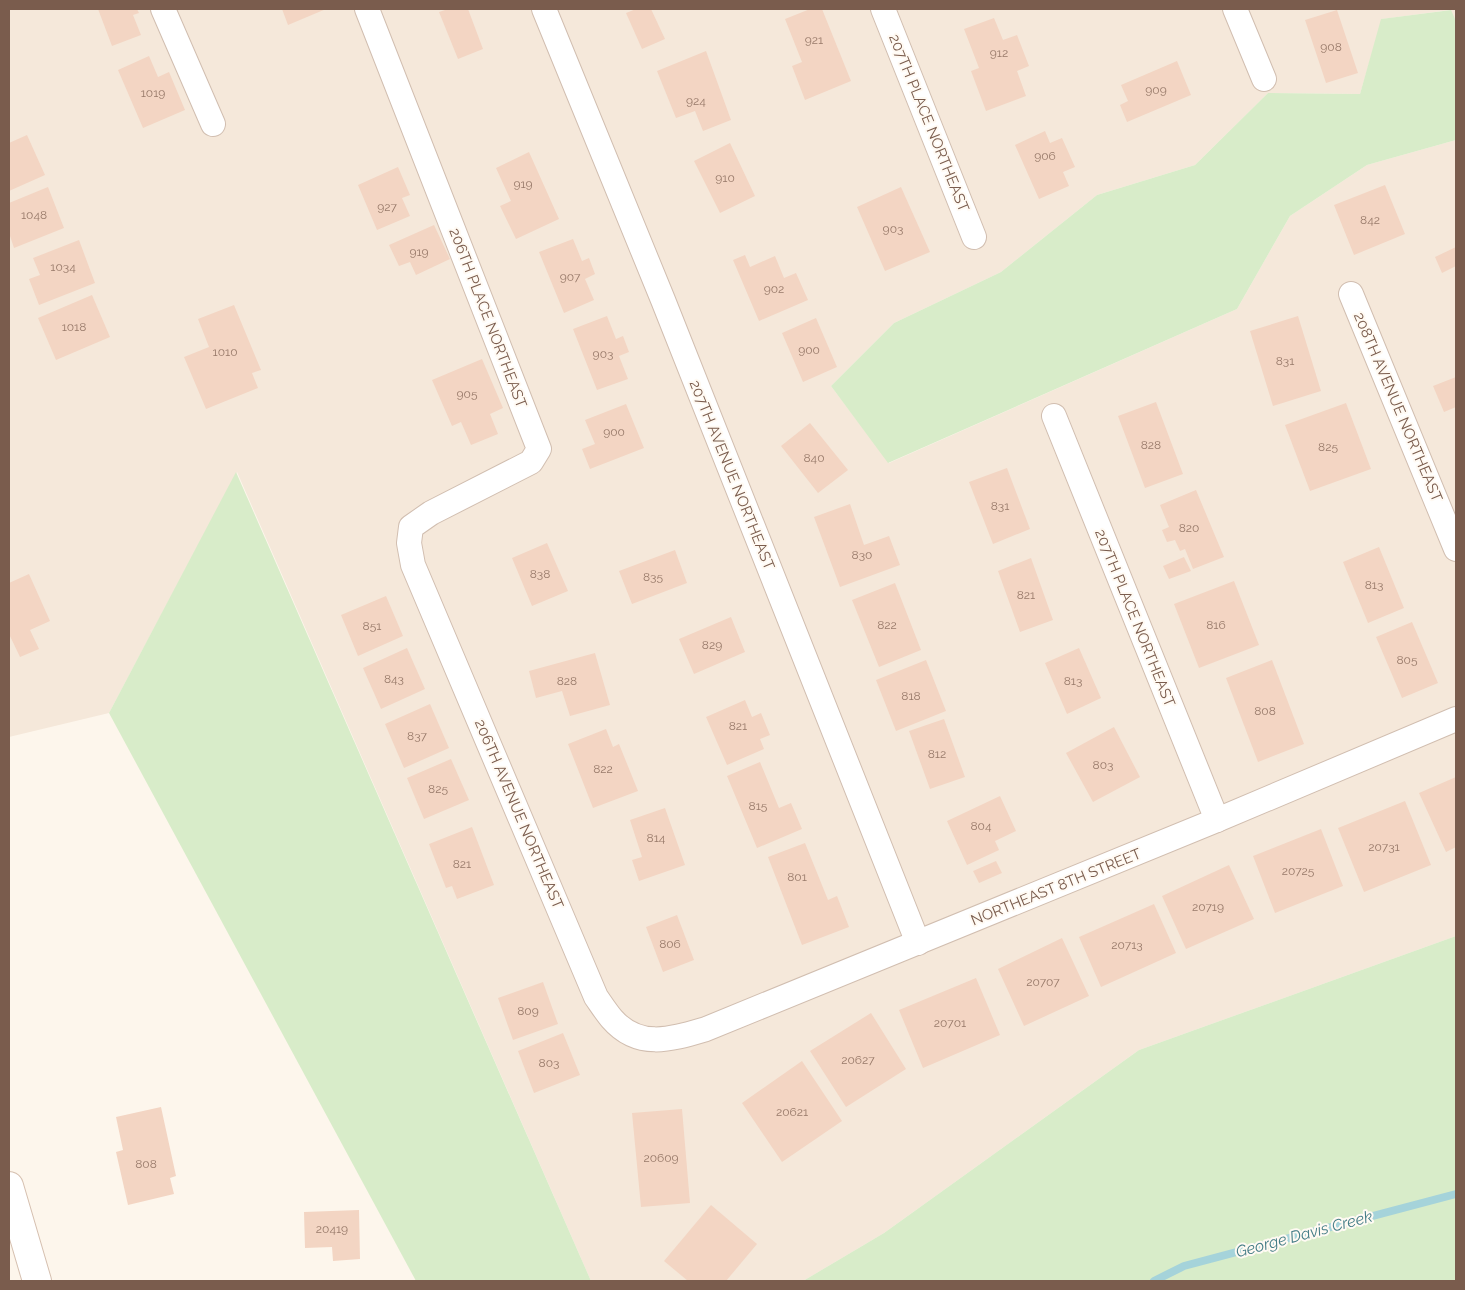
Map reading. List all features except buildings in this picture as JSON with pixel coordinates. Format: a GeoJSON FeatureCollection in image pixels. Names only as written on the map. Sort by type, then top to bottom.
{"type":"FeatureCollection","features":[{"type":"Feature","properties":{"kind":"main road"},"geometry":{"type":"LineString","coordinates":[[9,1186],[37,1281]]}},
{"type":"Feature","properties":{"kind":"street"},"geometry":{"type":"LineString","coordinates":[[163,9],[213,124]]}},
{"type":"Feature","properties":{"kind":"street","name":"206TH PLACE NORTHEAST"},"geometry":{"type":"LineString","coordinates":[[367,9],[539,449],[531,462],[431,512],[411,527],[409,543],[413,565]]}},
{"type":"Feature","properties":{"kind":"street","name":"207TH AVENUE NORTHEAST"},"geometry":{"type":"LineString","coordinates":[[544,9],[663,300],[918,943]]}},
{"type":"Feature","properties":{"kind":"street","name":"207TH PLACE NORTHEAST"},"geometry":{"type":"LineString","coordinates":[[883,9],[974,237]]}},
{"type":"Feature","properties":{"kind":"street"},"geometry":{"type":"LineString","coordinates":[[1235,9],[1264,79]]}},
{"type":"Feature","properties":{"kind":"street","name":"208TH AVENUE NORTHEAST"},"geometry":{"type":"LineString","coordinates":[[1351,294],[1456,548]]}},
{"type":"Feature","properties":{"kind":"street","name":"207TH PLACE NORTHEAST"},"geometry":{"type":"LineString","coordinates":[[1054,416],[1217,820]]}},
{"type":"Feature","properties":{"kind":"street","name":"206TH AVENUE NORTHEAST"},"geometry":{"type":"LineString","coordinates":[[413,565],[596,996],[613,1020],[627,1031],[650,1040]]}},
{"type":"Feature","properties":{"kind":"street","name":"NORTHEAST 8TH STREET"},"geometry":{"type":"LineString","coordinates":[[650,1040],[677,1038],[706,1029],[1217,820],[1456,719]]}},
{"type":"Feature","properties":{"kind":"shaded area"},"geometry":{"type":"Polygon","coordinates":[[[9,9],[1456,9],[1456,21],[1450,10],[1382,19],[1360,94],[1268,93],[1195,165],[1097,195],[1001,272],[894,323],[831,386],[889,463],[1237,309],[1290,216],[1367,165],[1456,140],[1456,936],[1139,1050],[884,1233],[803,1281],[591,1281],[237,472],[109,713],[9,737],[9,9]]]}},
{"type":"Feature","properties":{"kind":"green space"},"geometry":{"type":"Polygon","coordinates":[[[1451,10],[1456,21],[1456,140],[1367,165],[1290,216],[1237,309],[888,463],[831,386],[894,323],[1001,272],[1097,195],[1195,165],[1268,93],[1360,94],[1381,19],[1451,10]]]}},
{"type":"Feature","properties":{"kind":"green space"},"geometry":{"type":"Polygon","coordinates":[[[236,472],[591,1281],[416,1281],[109,713],[236,472]]]}},
{"type":"Feature","properties":{"kind":"green space"},"geometry":{"type":"Polygon","coordinates":[[[1456,936],[1456,1281],[803,1281],[884,1233],[1139,1050],[1456,936]]]}},
{"type":"Feature","properties":{"kind":"waterway","name":"George Davis Creek"},"geometry":{"type":"LineString","coordinates":[[1154,1281],[1184,1266],[1456,1194]]}}]}
